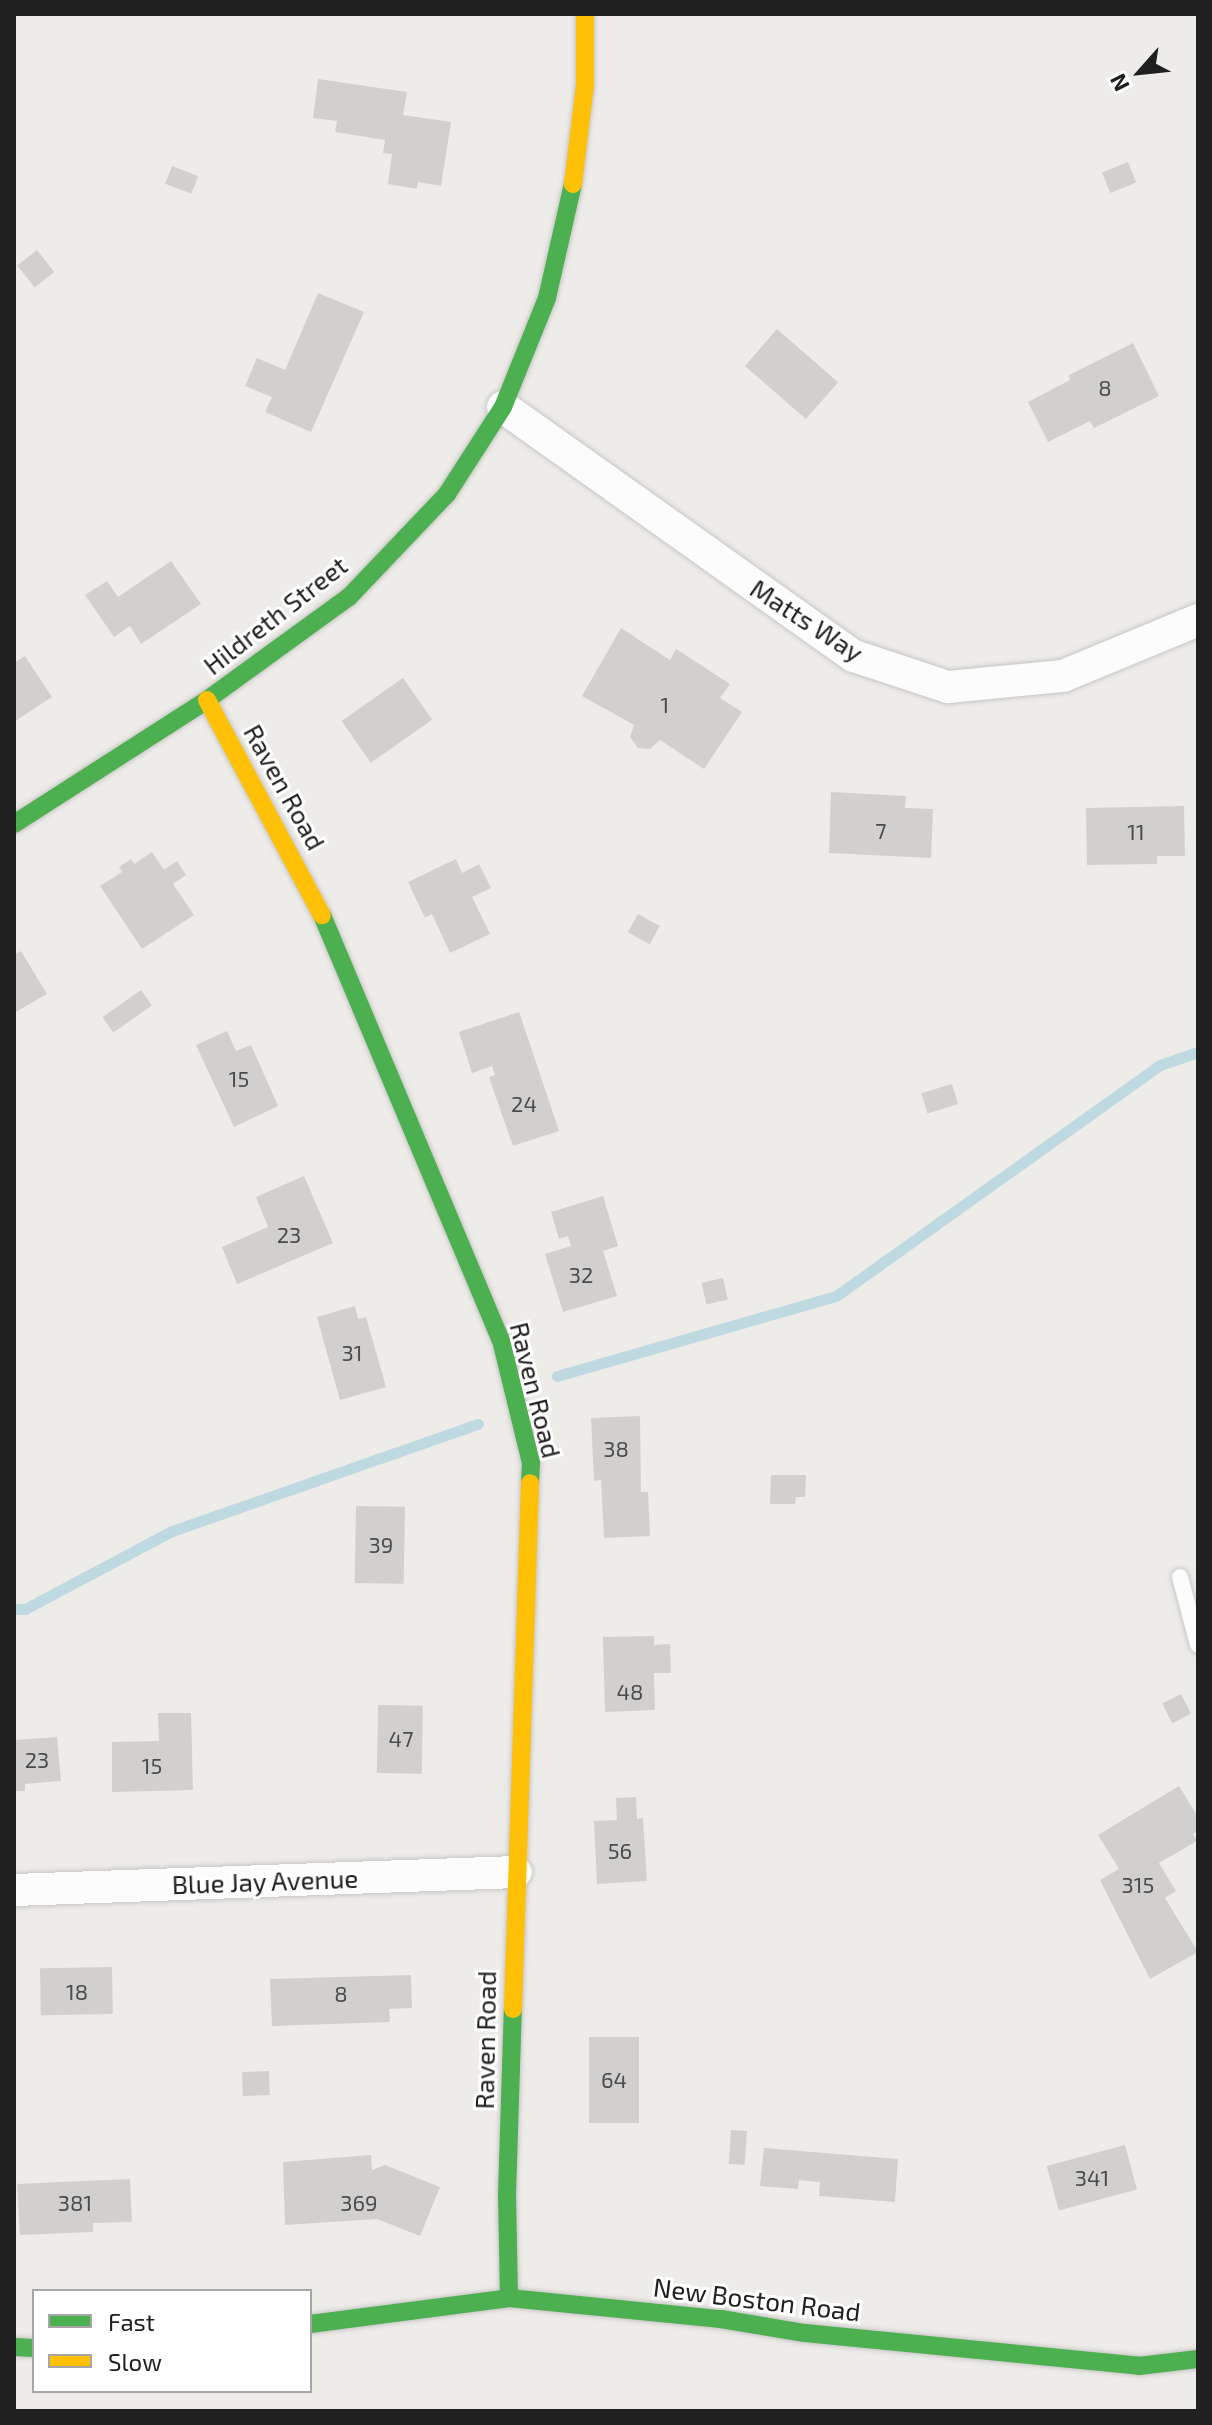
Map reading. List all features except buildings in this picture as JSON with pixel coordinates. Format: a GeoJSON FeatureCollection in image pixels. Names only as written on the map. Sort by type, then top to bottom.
{"type":"FeatureCollection","features":[{"type":"Feature","properties":{"kind":"street","name":"Hildreth Street"},"geometry":{"type":"LineString","coordinates":[[14,824],[207,700],[349,597],[447,494],[503,407],[547,298],[575,176],[585,85],[585,14]]}},
{"type":"Feature","properties":{"kind":"street","name":"Matts Way"},"geometry":{"type":"LineString","coordinates":[[503,407],[854,656],[948,687],[1063,676],[1198,620]]}},
{"type":"Feature","properties":{"kind":"street","name":"Raven Road"},"geometry":{"type":"LineString","coordinates":[[207,700],[313,893],[501,1340],[531,1463],[507,2195],[509,2298]]}},
{"type":"Feature","properties":{"kind":"street","name":"Blue Jay Avenue"},"geometry":{"type":"LineString","coordinates":[[14,1890],[516,1872]]}},
{"type":"Feature","properties":{"kind":"street","name":"New Boston Road"},"geometry":{"type":"LineString","coordinates":[[312,2324],[509,2298],[721,2319],[805,2333],[1139,2366],[1198,2359]]}},
{"type":"Feature","properties":{"kind":"lane"},"geometry":{"type":"LineString","coordinates":[[1180,1577],[1198,1645]]}},
{"type":"Feature","properties":{"kind":"waterway"},"geometry":{"type":"LineString","coordinates":[[557,1376],[836,1296],[1160,1065],[1198,1052]]}},
{"type":"Feature","properties":{"kind":"waterway"},"geometry":{"type":"LineString","coordinates":[[14,1609],[25,1609],[172,1531],[478,1424]]}},
{"type":"Feature","properties":{"kind":"traffic: fast"},"geometry":{"type":"LineString","coordinates":[[14,824],[207,700],[349,597],[447,494],[503,407],[547,298],[573,184]]}},
{"type":"Feature","properties":{"kind":"traffic: fast"},"geometry":{"type":"LineString","coordinates":[[322,915],[501,1340],[531,1463],[530,1483]]}},
{"type":"Feature","properties":{"kind":"traffic: fast"},"geometry":{"type":"LineString","coordinates":[[509,2298],[507,2195],[513,2009]]}},
{"type":"Feature","properties":{"kind":"traffic: fast"},"geometry":{"type":"LineString","coordinates":[[312,2324],[509,2298],[721,2319],[805,2333],[1139,2366],[1198,2359]]}},
{"type":"Feature","properties":{"kind":"traffic: fast"},"geometry":{"type":"LineString","coordinates":[[14,2347],[32,2348]]}},
{"type":"Feature","properties":{"kind":"traffic: slow"},"geometry":{"type":"LineString","coordinates":[[573,184],[585,85],[585,14]]}},
{"type":"Feature","properties":{"kind":"traffic: slow"},"geometry":{"type":"LineString","coordinates":[[207,700],[322,915]]}},
{"type":"Feature","properties":{"kind":"traffic: slow"},"geometry":{"type":"LineString","coordinates":[[513,2009],[530,1483]]}}]}
